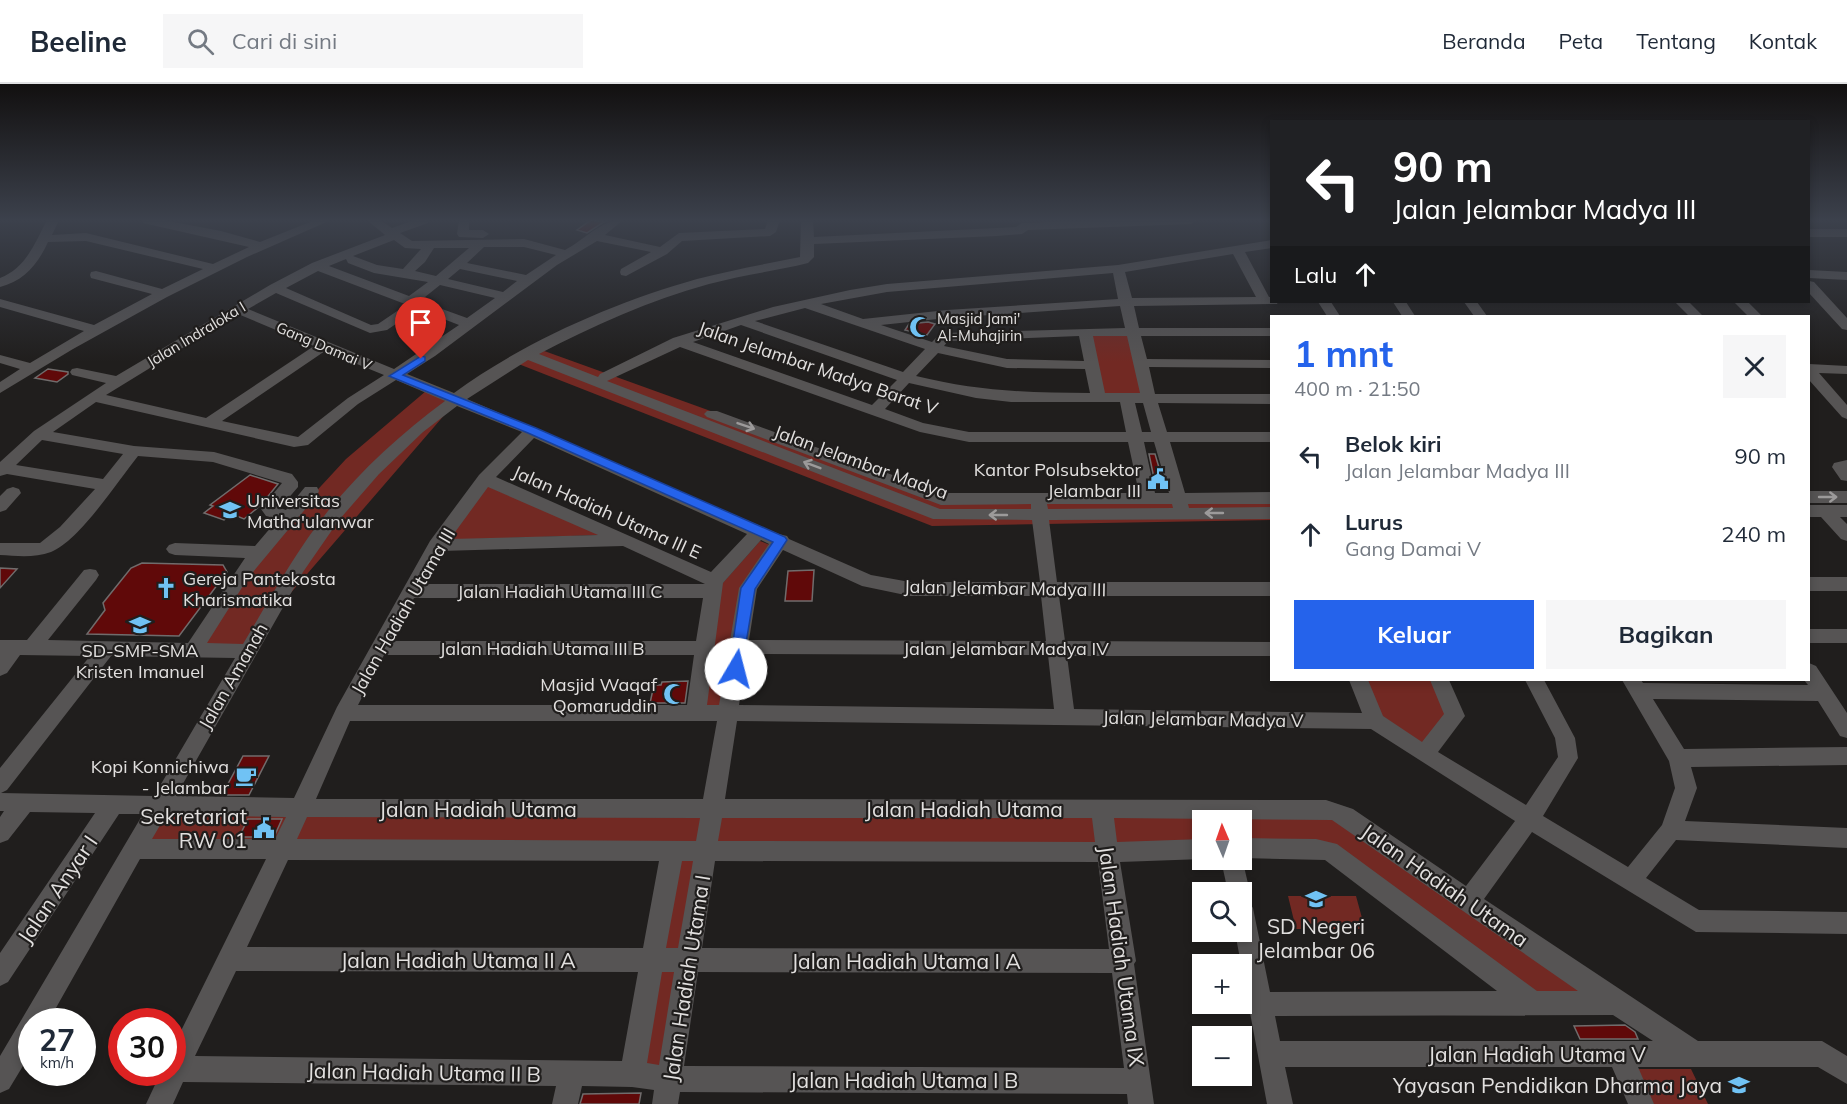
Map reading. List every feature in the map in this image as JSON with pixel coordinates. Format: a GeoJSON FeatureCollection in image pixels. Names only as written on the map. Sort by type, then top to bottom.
{"type":"FeatureCollection","features":[{"type":"Feature","properties":{"kind":"street"},"geometry":{"type":"LineString","coordinates":[[0,284],[9,281],[27,268]]}},
{"type":"Feature","properties":{"kind":"street"},"geometry":{"type":"LineString","coordinates":[[0,389],[30,367],[163,292],[216,268]]}},
{"type":"Feature","properties":{"kind":"street","name":"Jalan Indraloka I"},"geometry":{"type":"LineString","coordinates":[[2,470],[93,397],[117,381],[237,309],[314,268]]}},
{"type":"Feature","properties":{"kind":"street"},"geometry":{"type":"LineString","coordinates":[[321,268],[469,324]]}},
{"type":"Feature","properties":{"kind":"street"},"geometry":{"type":"LineString","coordinates":[[371,268],[406,273],[505,296]]}},
{"type":"Feature","properties":{"kind":"street"},"geometry":{"type":"LineString","coordinates":[[406,273],[412,268]]}},
{"type":"Feature","properties":{"kind":"street"},"geometry":{"type":"LineString","coordinates":[[413,303],[455,268]]}},
{"type":"Feature","properties":{"kind":"street"},"geometry":{"type":"LineString","coordinates":[[471,268],[528,279]]}},
{"type":"Feature","properties":{"kind":"street"},"geometry":{"type":"LineString","coordinates":[[93,397],[294,442],[308,438],[353,400],[430,353],[546,268]]}},
{"type":"Feature","properties":{"kind":"street"},"geometry":{"type":"LineString","coordinates":[[626,272],[634,268]]}},
{"type":"Feature","properties":{"kind":"street","name":"Jalan Amanah"},"geometry":{"type":"LineString","coordinates":[[42,1008],[247,651],[309,549],[340,507],[390,454],[453,399],[529,352],[613,312],[690,285],[769,268]]}},
{"type":"Feature","properties":{"kind":"street"},"geometry":{"type":"LineString","coordinates":[[605,377],[678,341],[741,320],[808,304],[886,288],[1127,268]]}},
{"type":"Feature","properties":{"kind":"street"},"geometry":{"type":"LineString","coordinates":[[1248,268],[1268,301]]}},
{"type":"Feature","properties":{"kind":"street"},"geometry":{"type":"LineString","coordinates":[[1118,269],[1149,398],[1181,505]]}},
{"type":"Feature","properties":{"kind":"street"},"geometry":{"type":"LineString","coordinates":[[1810,273],[1846,276]]}},
{"type":"Feature","properties":{"kind":"street"},"geometry":{"type":"LineString","coordinates":[[96,275],[163,292]]}},
{"type":"Feature","properties":{"kind":"street"},"geometry":{"type":"LineString","coordinates":[[1810,286],[1847,326]]}},
{"type":"Feature","properties":{"kind":"street","name":"Gang Damai V"},"geometry":{"type":"LineString","coordinates":[[275,288],[370,329],[382,327],[413,303]]}},
{"type":"Feature","properties":{"kind":"street"},"geometry":{"type":"LineString","coordinates":[[863,322],[1127,302],[1268,301]]}},
{"type":"Feature","properties":{"kind":"street"},"geometry":{"type":"LineString","coordinates":[[0,303],[96,330]]}},
{"type":"Feature","properties":{"kind":"street"},"geometry":{"type":"LineString","coordinates":[[1683,303],[1695,315]]}},
{"type":"Feature","properties":{"kind":"street"},"geometry":{"type":"LineString","coordinates":[[1741,303],[1754,315]]}},
{"type":"Feature","properties":{"kind":"street"},"geometry":{"type":"LineString","coordinates":[[808,304],[1000,362],[1092,365]]}},
{"type":"Feature","properties":{"kind":"street","name":"Gang Damai V"},"geometry":{"type":"LineString","coordinates":[[237,309],[453,399]]}},
{"type":"Feature","properties":{"kind":"street"},"geometry":{"type":"LineString","coordinates":[[875,411],[940,342],[947,314]]}},
{"type":"Feature","properties":{"kind":"street"},"geometry":{"type":"LineString","coordinates":[[741,320],[907,378],[949,390],[991,396],[1270,399]]}},
{"type":"Feature","properties":{"kind":"street"},"geometry":{"type":"LineString","coordinates":[[940,342],[1085,332],[1270,332]]}},
{"type":"Feature","properties":{"kind":"street"},"geometry":{"type":"LineString","coordinates":[[1085,332],[1098,397]]}},
{"type":"Feature","properties":{"kind":"street","name":"Jalan Jelambar Madya Barat V"},"geometry":{"type":"LineString","coordinates":[[678,341],[920,427],[969,437],[1270,437]]}},
{"type":"Feature","properties":{"kind":"street"},"geometry":{"type":"LineString","coordinates":[[210,422],[323,346]]}},
{"type":"Feature","properties":{"kind":"street","name":"Jalan Jelambar Madya"},"geometry":{"type":"LineString","coordinates":[[529,352],[605,377],[770,441],[939,515],[1148,498],[1181,505],[1270,513]]}},
{"type":"Feature","properties":{"kind":"street","name":"Jalan Jelambar Madya"},"geometry":{"type":"LineString","coordinates":[[529,352],[770,441]]}},
{"type":"Feature","properties":{"kind":"street"},"geometry":{"type":"LineString","coordinates":[[0,359],[30,367]]}},
{"type":"Feature","properties":{"kind":"street"},"geometry":{"type":"LineString","coordinates":[[1142,363],[1270,364]]}},
{"type":"Feature","properties":{"kind":"street"},"geometry":{"type":"LineString","coordinates":[[1810,369],[1847,370]]}},
{"type":"Feature","properties":{"kind":"street"},"geometry":{"type":"LineString","coordinates":[[1810,370],[1847,414]]}},
{"type":"Feature","properties":{"kind":"street"},"geometry":{"type":"LineString","coordinates":[[77,372],[117,381]]}},
{"type":"Feature","properties":{"kind":"street"},"geometry":{"type":"LineString","coordinates":[[1126,398],[1148,498]]}},
{"type":"Feature","properties":{"kind":"street","name":"Jalan Jelambar Madya III"},"geometry":{"type":"LineString","coordinates":[[453,399],[532,431],[781,540],[858,577],[884,585],[910,589],[1270,588]]}},
{"type":"Feature","properties":{"kind":"street","name":"Jalan Hadiah Utama III"},"geometry":{"type":"LineString","coordinates":[[186,1050],[344,713],[410,591],[436,545],[484,479],[532,431]]}},
{"type":"Feature","properties":{"kind":"street"},"geometry":{"type":"LineString","coordinates":[[44,435],[134,451],[214,457],[286,478],[290,482],[290,487],[269,509],[272,512],[289,516]]}},
{"type":"Feature","properties":{"kind":"street"},"geometry":{"type":"LineString","coordinates":[[0,549],[40,549],[51,546],[134,451]]}},
{"type":"Feature","properties":{"kind":"street"},"geometry":{"type":"LineString","coordinates":[[2,470],[106,485]]}},
{"type":"Feature","properties":{"kind":"street","name":"Jalan Hadiah Utama III E"},"geometry":{"type":"LineString","coordinates":[[484,479],[626,540],[712,586]]}},
{"type":"Feature","properties":{"kind":"street"},"geometry":{"type":"LineString","coordinates":[[193,650],[242,573],[310,491]]}},
{"type":"Feature","properties":{"kind":"street"},"geometry":{"type":"LineString","coordinates":[[0,506],[13,492]]}},
{"type":"Feature","properties":{"kind":"street"},"geometry":{"type":"LineString","coordinates":[[1810,497],[1847,497]]}},
{"type":"Feature","properties":{"kind":"street","name":"Jalan Jelambar Madya"},"geometry":{"type":"LineString","coordinates":[[1039,507],[1181,505],[1270,498]]}},
{"type":"Feature","properties":{"kind":"street"},"geometry":{"type":"LineString","coordinates":[[1039,507],[1065,718]]}},
{"type":"Feature","properties":{"kind":"street"},"geometry":{"type":"LineString","coordinates":[[1817,511],[1847,511]]}},
{"type":"Feature","properties":{"kind":"street"},"geometry":{"type":"LineString","coordinates":[[1817,511],[1847,535]]}},
{"type":"Feature","properties":{"kind":"street"},"geometry":{"type":"LineString","coordinates":[[696,713],[712,586],[759,531]]}},
{"type":"Feature","properties":{"kind":"street"},"geometry":{"type":"LineString","coordinates":[[436,545],[626,540]]}},
{"type":"Feature","properties":{"kind":"street","name":"Jalan Hadiah Utama I"},"geometry":{"type":"LineString","coordinates":[[667,1092],[748,588],[781,540]]}},
{"type":"Feature","properties":{"kind":"street"},"geometry":{"type":"LineString","coordinates":[[175,549],[260,552]]}},
{"type":"Feature","properties":{"kind":"street"},"geometry":{"type":"LineString","coordinates":[[0,668],[16,647],[90,575]]}},
{"type":"Feature","properties":{"kind":"street"},"geometry":{"type":"LineString","coordinates":[[1810,584],[1847,584]]}},
{"type":"Feature","properties":{"kind":"street","name":"Jalan Hadiah Utama III C"},"geometry":{"type":"LineString","coordinates":[[410,591],[712,586]]}},
{"type":"Feature","properties":{"kind":"street"},"geometry":{"type":"LineString","coordinates":[[1810,636],[1847,636]]}},
{"type":"Feature","properties":{"kind":"street"},"geometry":{"type":"LineString","coordinates":[[16,647],[247,651]]}},
{"type":"Feature","properties":{"kind":"street","name":"Jalan Jelambar Madya IV"},"geometry":{"type":"LineString","coordinates":[[739,647],[1270,649]]}},
{"type":"Feature","properties":{"kind":"street","name":"Jalan Hadiah Utama III B"},"geometry":{"type":"LineString","coordinates":[[379,648],[705,648]]}},
{"type":"Feature","properties":{"kind":"street"},"geometry":{"type":"LineString","coordinates":[[0,784],[106,650]]}},
{"type":"Feature","properties":{"kind":"street"},"geometry":{"type":"LineString","coordinates":[[1810,672],[1834,701],[1847,730]]}},
{"type":"Feature","properties":{"kind":"street"},"geometry":{"type":"LineString","coordinates":[[1359,681],[1374,721],[1642,889],[1702,922],[1847,923]]}},
{"type":"Feature","properties":{"kind":"street"},"geometry":{"type":"LineString","coordinates":[[1424,754],[1455,716],[1440,681]]}},
{"type":"Feature","properties":{"kind":"street"},"geometry":{"type":"LineString","coordinates":[[1468,902],[1530,819],[1568,758],[1565,738],[1536,681]]}},
{"type":"Feature","properties":{"kind":"street"},"geometry":{"type":"LineString","coordinates":[[1634,685],[1834,701]]}},
{"type":"Feature","properties":{"kind":"street"},"geometry":{"type":"LineString","coordinates":[[1631,880],[1671,830],[1686,788],[1685,778],[1677,758],[1634,685]]}},
{"type":"Feature","properties":{"kind":"street","name":"Jalan Jelambar Madya V"},"geometry":{"type":"LineString","coordinates":[[344,713],[729,713],[1374,721]]}},
{"type":"Feature","properties":{"kind":"street"},"geometry":{"type":"LineString","coordinates":[[1677,758],[1847,756]]}},
{"type":"Feature","properties":{"kind":"street","name":"Jalan Hadiah Utama"},"geometry":{"type":"LineString","coordinates":[[0,802],[299,808],[1102,809],[1192,813]]}},
{"type":"Feature","properties":{"kind":"street"},"geometry":{"type":"LineString","coordinates":[[0,833],[24,803]]}},
{"type":"Feature","properties":{"kind":"street","name":"Jalan Anyar I"},"geometry":{"type":"LineString","coordinates":[[0,974],[113,805]]}},
{"type":"Feature","properties":{"kind":"street","name":"Jalan Hadiah Utama IX"},"geometry":{"type":"LineString","coordinates":[[1102,809],[1140,1093]]}},
{"type":"Feature","properties":{"kind":"street","name":"Jalan Hadiah Utama"},"geometry":{"type":"LineString","coordinates":[[1252,814],[1336,811],[1616,1003],[1695,1054]]}},
{"type":"Feature","properties":{"kind":"street"},"geometry":{"type":"LineString","coordinates":[[1671,830],[1847,838]]}},
{"type":"Feature","properties":{"kind":"street","name":"Jalan Hadiah Utama"},"geometry":{"type":"LineString","coordinates":[[1252,848],[1329,851],[1534,1004]]}},
{"type":"Feature","properties":{"kind":"street"},"geometry":{"type":"LineString","coordinates":[[134,849],[672,852],[1109,852],[1192,849]]}},
{"type":"Feature","properties":{"kind":"street","name":"Jalan Hadiah Utama I"},"geometry":{"type":"LineString","coordinates":[[632,1074],[672,852]]}},
{"type":"Feature","properties":{"kind":"street"},"geometry":{"type":"LineString","coordinates":[[1249,942],[1280,1104]]}},
{"type":"Feature","properties":{"kind":"street","name":"Jalan Hadiah Utama II A"},"geometry":{"type":"LineString","coordinates":[[229,959],[688,961]]}},
{"type":"Feature","properties":{"kind":"street","name":"Jalan Hadiah Utama I A"},"geometry":{"type":"LineString","coordinates":[[688,961],[1124,961]]}},
{"type":"Feature","properties":{"kind":"street"},"geometry":{"type":"LineString","coordinates":[[1261,1004],[1616,1003]]}},
{"type":"Feature","properties":{"kind":"street"},"geometry":{"type":"LineString","coordinates":[[0,1080],[18,1050]]}},
{"type":"Feature","properties":{"kind":"street","name":"Jalan Hadiah Utama V"},"geometry":{"type":"LineString","coordinates":[[1269,1054],[1822,1054],[1847,1071]]}},
{"type":"Feature","properties":{"kind":"street"},"geometry":{"type":"LineString","coordinates":[[1619,1054],[1641,1104]]}},
{"type":"Feature","properties":{"kind":"street","name":"Jalan Hadiah Utama II B"},"geometry":{"type":"LineString","coordinates":[[186,1069],[632,1074],[667,1092]]}},
{"type":"Feature","properties":{"kind":"street"},"geometry":{"type":"LineString","coordinates":[[565,1104],[572,1074]]}},
{"type":"Feature","properties":{"kind":"street","name":"Jalan Hadiah Utama III"},"geometry":{"type":"LineString","coordinates":[[159,1104],[168,1086]]}},
{"type":"Feature","properties":{"kind":"street","name":"Jalan Hadiah Utama I B"},"geometry":{"type":"LineString","coordinates":[[667,1092],[1140,1093]]}},
{"type":"Feature","properties":{"kind":"shaded area"},"geometry":{"type":"Polygon","coordinates":[[[1134,332],[1148,395],[1099,396],[1087,333],[1134,332]]]}},
{"type":"Feature","properties":{"kind":"shaded area"},"geometry":{"type":"Polygon","coordinates":[[[536,348],[946,496],[1270,497],[1270,520],[932,526],[516,363],[536,348]]]}},
{"type":"Feature","properties":{"kind":"shaded area"},"geometry":{"type":"Polygon","coordinates":[[[426,391],[453,405],[245,646],[202,644],[216,609],[309,499],[346,459],[426,391]]]}},
{"type":"Feature","properties":{"kind":"shaded area"},"geometry":{"type":"Polygon","coordinates":[[[485,485],[602,535],[445,540],[485,485]]]}},
{"type":"Feature","properties":{"kind":"shaded area"},"geometry":{"type":"Polygon","coordinates":[[[760,541],[770,545],[744,587],[726,710],[699,710],[720,586],[760,541]]]}},
{"type":"Feature","properties":{"kind":"shaded area"},"geometry":{"type":"Polygon","coordinates":[[[1365,681],[1438,681],[1452,708],[1422,745],[1379,718],[1365,681]]]}},
{"type":"Feature","properties":{"kind":"shaded area"},"geometry":{"type":"Polygon","coordinates":[[[163,808],[1192,811],[1192,852],[143,845],[163,808]]]}},
{"type":"Feature","properties":{"kind":"shaded area"},"geometry":{"type":"Polygon","coordinates":[[[1252,812],[1330,814],[1597,999],[1533,993],[1339,853],[1252,847],[1252,812]]]}},
{"type":"Feature","properties":{"kind":"shaded area"},"geometry":{"type":"Polygon","coordinates":[[[674,855],[702,855],[665,1070],[638,1064],[674,855]]]}},
{"type":"Feature","properties":{"kind":"shaded area"},"geometry":{"type":"Polygon","coordinates":[[[1288,896],[1356,896],[1365,929],[1296,929],[1288,896]]]}},
{"type":"Feature","properties":{"kind":"shaded area"},"geometry":{"type":"Polygon","coordinates":[[[1638,1069],[1691,1069],[1708,1104],[1653,1104],[1638,1069]]]}},
{"type":"Feature","properties":{"kind":"building","name":"Masjid Jami' Al-Muhajirin"},"geometry":{"type":"Polygon","coordinates":[[[928,322],[935,324],[927,335],[905,330],[909,324],[928,322]]]}},
{"type":"Feature","properties":{"kind":"building"},"geometry":{"type":"Polygon","coordinates":[[[48,369],[68,372],[68,374],[57,382],[35,378],[48,369]]]}},
{"type":"Feature","properties":{"kind":"building"},"geometry":{"type":"Polygon","coordinates":[[[1149,454],[1155,454],[1165,488],[1156,488],[1149,454]]]}},
{"type":"Feature","properties":{"kind":"building"},"geometry":{"type":"Polygon","coordinates":[[[250,475],[278,484],[261,505],[244,519],[232,514],[224,520],[204,513],[213,506],[210,505],[250,475]]]}},
{"type":"Feature","properties":{"kind":"building","name":"Gereja Pantekosta Kharismatika"},"geometry":{"type":"Polygon","coordinates":[[[142,563],[223,565],[227,572],[179,636],[87,634],[105,610],[103,603],[131,568],[142,563]]]}},
{"type":"Feature","properties":{"kind":"building"},"geometry":{"type":"Polygon","coordinates":[[[0,568],[17,569],[0,588],[0,568]]]}},
{"type":"Feature","properties":{"kind":"building"},"geometry":{"type":"Polygon","coordinates":[[[814,570],[812,601],[785,601],[788,571],[814,570]]]}},
{"type":"Feature","properties":{"kind":"building","name":"Masjid Waqaf Qomaruddin"},"geometry":{"type":"Polygon","coordinates":[[[688,681],[685,703],[650,703],[654,685],[661,685],[662,682],[688,681]]]}},
{"type":"Feature","properties":{"kind":"building","name":"Kopi Konnichiwa - Jelambar"},"geometry":{"type":"Polygon","coordinates":[[[243,756],[269,756],[249,795],[222,795],[243,756]]]}},
{"type":"Feature","properties":{"kind":"building","name":"Sekretariat RW 01"},"geometry":{"type":"Polygon","coordinates":[[[248,819],[282,819],[274,837],[239,837],[248,819]]]}},
{"type":"Feature","properties":{"kind":"building"},"geometry":{"type":"Polygon","coordinates":[[[1625,1025],[1635,1032],[1638,1039],[1580,1039],[1574,1026],[1625,1025]]]}},
{"type":"Feature","properties":{"kind":"building"},"geometry":{"type":"Polygon","coordinates":[[[641,1093],[639,1104],[580,1104],[583,1094],[641,1093]]]}},
{"type":"Feature","properties":{"kind":"place","name":"Masjid Jami' Al-Muhajirin"},"geometry":{"type":"Point","coordinates":[920,327]}},
{"type":"Feature","properties":{"kind":"place","name":"Kantor Polsubsektor Jelambar III"},"geometry":{"type":"Point","coordinates":[1158,479]}},
{"type":"Feature","properties":{"kind":"place","name":"Universitas Matha'ulanwar"},"geometry":{"type":"Point","coordinates":[230,510]}},
{"type":"Feature","properties":{"kind":"place","name":"Gereja Pantekosta Kharismatika"},"geometry":{"type":"Point","coordinates":[166,588]}},
{"type":"Feature","properties":{"kind":"place","name":"SD-SMP-SMA Kristen Imanuel"},"geometry":{"type":"Point","coordinates":[140,625]}},
{"type":"Feature","properties":{"kind":"place","name":"Masjid Waqaf Qomaruddin"},"geometry":{"type":"Point","coordinates":[674,694]}},
{"type":"Feature","properties":{"kind":"place","name":"Kopi Konnichiwa - Jelambar"},"geometry":{"type":"Point","coordinates":[246,776]}},
{"type":"Feature","properties":{"kind":"place","name":"Sekretariat RW 01"},"geometry":{"type":"Point","coordinates":[264,828]}},
{"type":"Feature","properties":{"kind":"place","name":"SD Negeri Jelambar 06"},"geometry":{"type":"Point","coordinates":[1316,899]}},
{"type":"Feature","properties":{"kind":"place","name":"Yayasan Pendidikan Dharma Jaya"},"geometry":{"type":"Point","coordinates":[1739,1085]}},
{"type":"Feature","properties":{"kind":"route"},"geometry":{"type":"LineString","coordinates":[[421,359],[395,376],[532,431],[781,540],[748,588],[736,669]]}}]}
